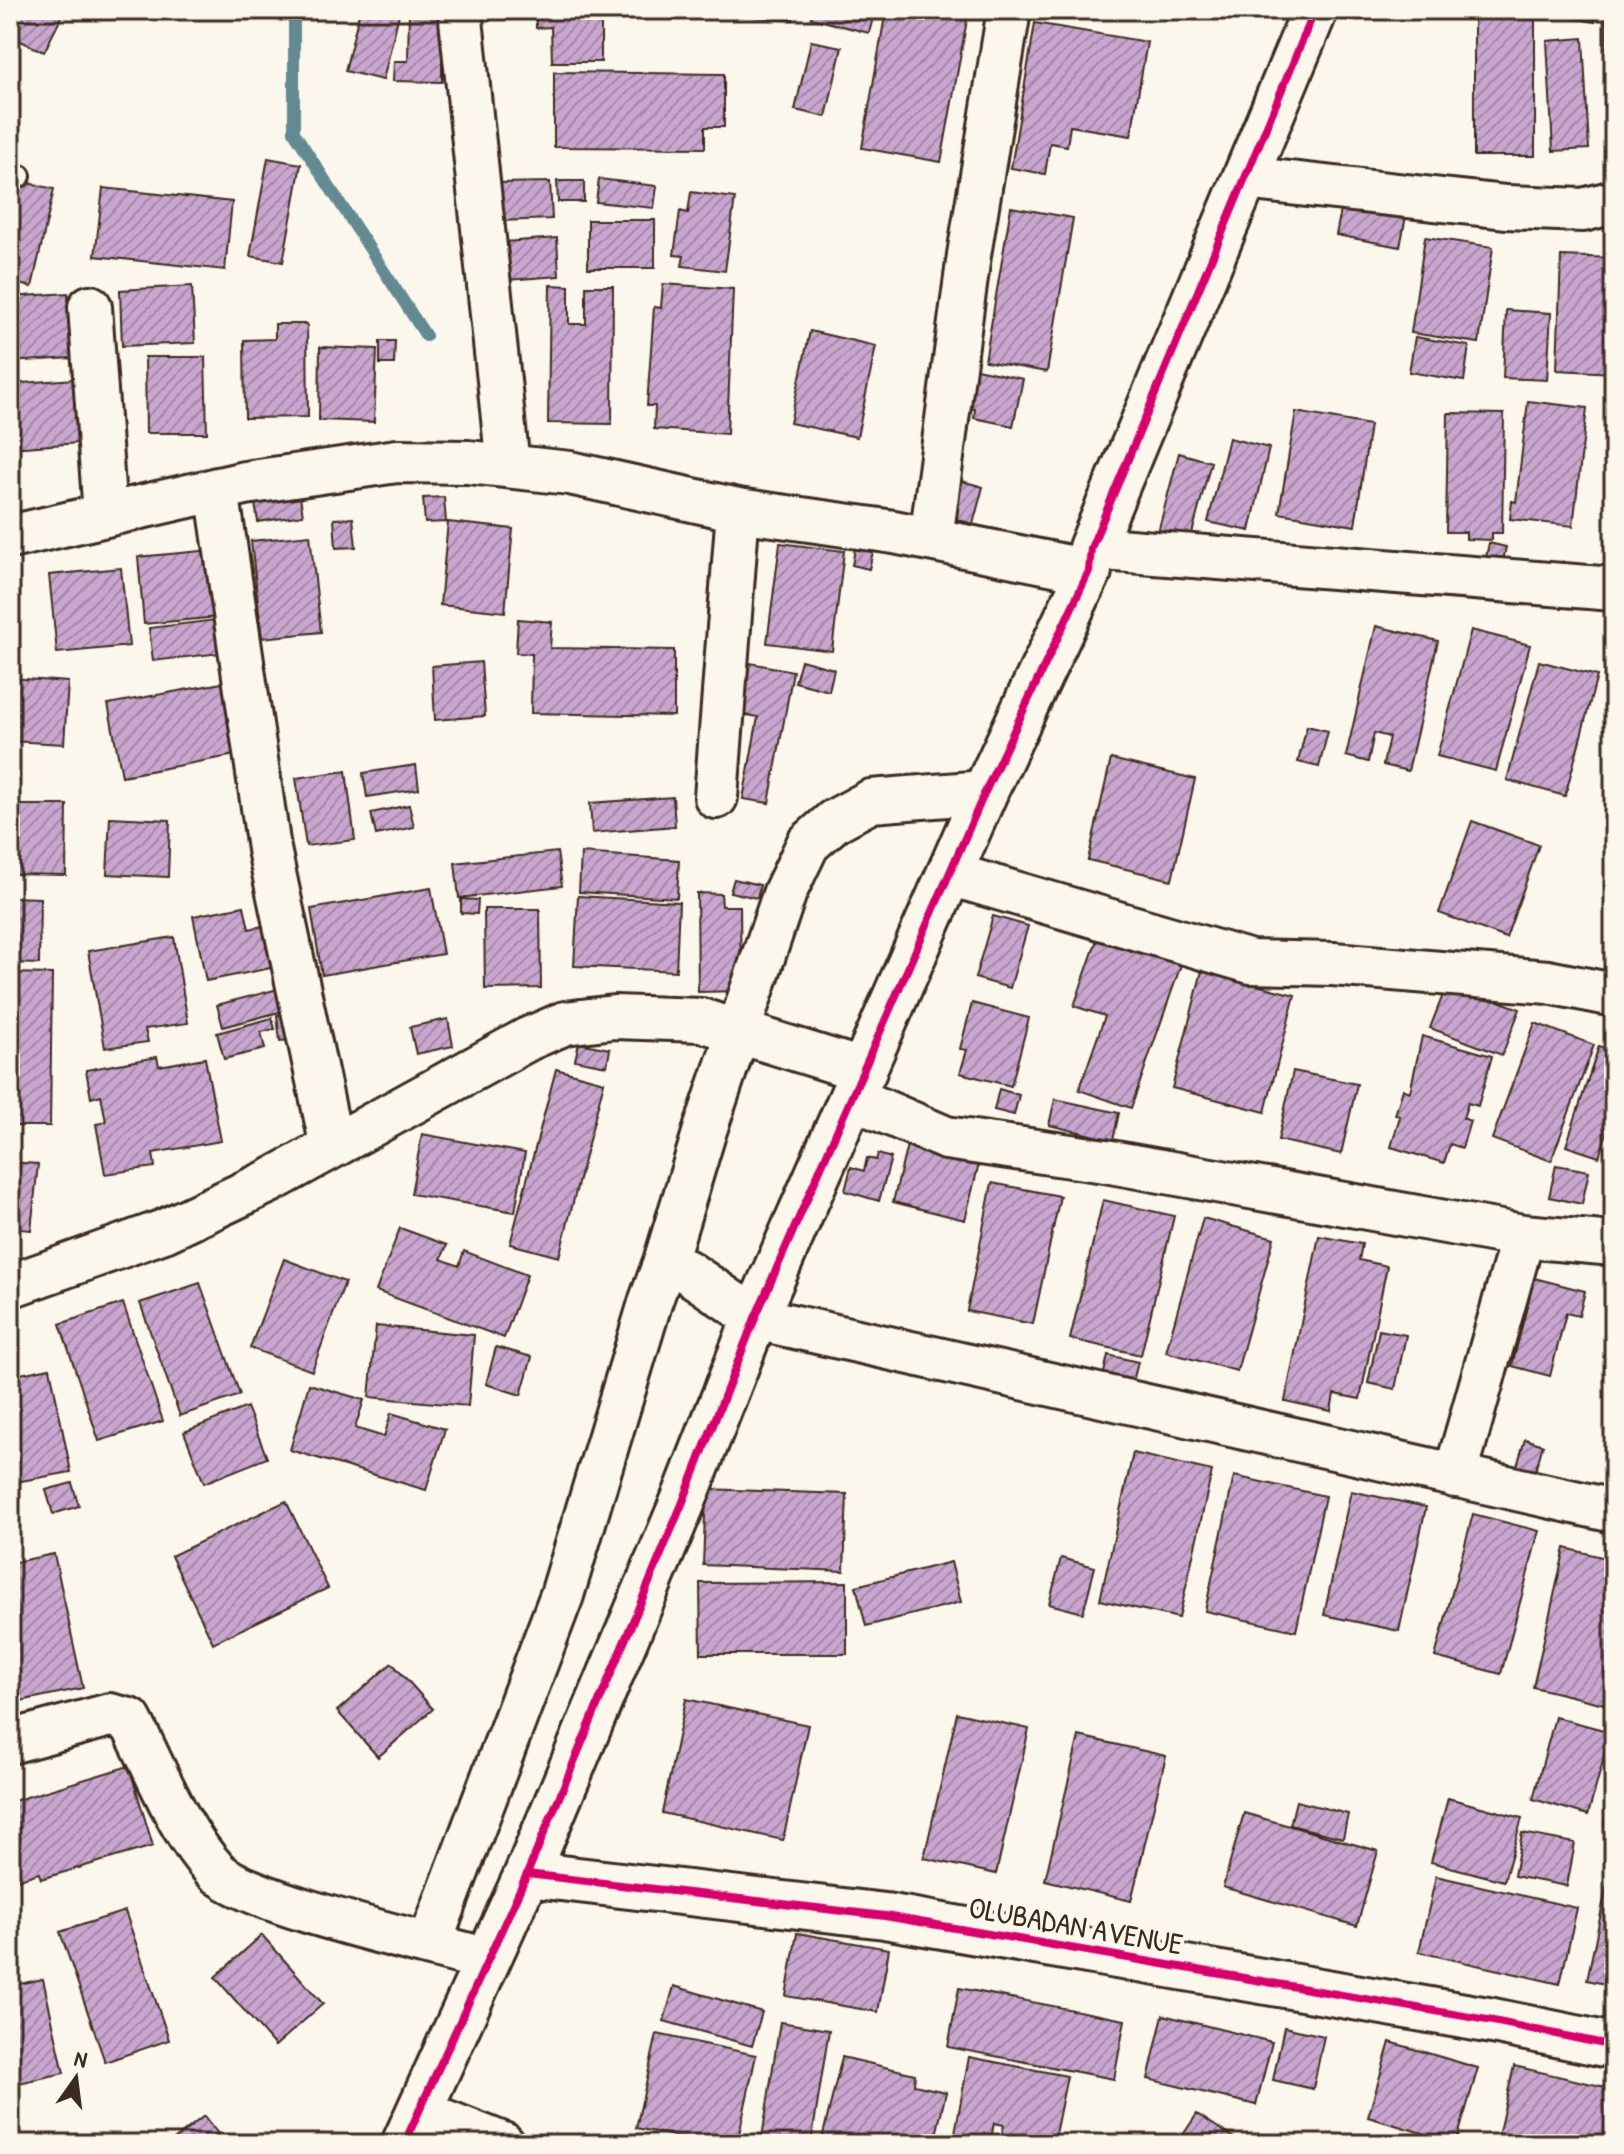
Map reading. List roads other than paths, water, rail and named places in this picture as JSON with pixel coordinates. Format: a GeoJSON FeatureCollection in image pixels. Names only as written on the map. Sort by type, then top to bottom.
{"type":"FeatureCollection","features":[{"type":"Feature","properties":{"kind":"street"},"geometry":{"type":"LineString","coordinates":[[460,10],[508,466]]}},
{"type":"Feature","properties":{"kind":"street"},"geometry":{"type":"LineString","coordinates":[[931,539],[969,255],[1009,10]]}},
{"type":"Feature","properties":{"kind":"street"},"geometry":{"type":"LineString","coordinates":[[503,2144],[412,2127],[527,1874],[682,1504],[755,1318],[1090,559],[1315,10]]}},
{"type":"Feature","properties":{"kind":"street"},"geometry":{"type":"LineString","coordinates":[[1244,178],[1506,207],[1583,210],[1614,202]]}},
{"type":"Feature","properties":{"kind":"street"},"geometry":{"type":"LineString","coordinates":[[90,307],[105,515]]}},
{"type":"Feature","properties":{"kind":"street"},"geometry":{"type":"LineString","coordinates":[[10,537],[217,489],[397,461],[508,466],[570,473],[738,510],[1090,559],[1614,589]]}},
{"type":"Feature","properties":{"kind":"street"},"geometry":{"type":"LineString","coordinates":[[217,489],[269,849],[332,1147]]}},
{"type":"Feature","properties":{"kind":"street"},"geometry":{"type":"LineString","coordinates":[[716,797],[738,510]]}},
{"type":"Feature","properties":{"kind":"street"},"geometry":{"type":"LineString","coordinates":[[430,1943],[562,1595],[705,1130],[785,892],[808,844],[834,821],[871,801],[985,792]]}},
{"type":"Feature","properties":{"kind":"street"},"geometry":{"type":"LineString","coordinates":[[950,874],[1251,962],[1333,964],[1548,982],[1614,995]]}},
{"type":"Feature","properties":{"kind":"street"},"geometry":{"type":"LineString","coordinates":[[10,1286],[164,1231],[332,1147],[528,1039],[565,1023],[614,1017],[701,1020],[740,1032],[859,1085],[946,1138],[1105,1161],[1523,1236],[1614,1244]]}},
{"type":"Feature","properties":{"kind":"street"},"geometry":{"type":"LineString","coordinates":[[1455,1476],[1523,1236]]}},
{"type":"Feature","properties":{"kind":"street"},"geometry":{"type":"LineString","coordinates":[[665,1262],[686,1271],[755,1318],[1614,1511]]}},
{"type":"Feature","properties":{"kind":"street"},"geometry":{"type":"LineString","coordinates":[[10,1742],[110,1715],[123,1716],[130,1720],[193,1841],[217,1872],[264,1897],[488,1960]]}},
{"type":"Feature","properties":{"kind":"street","name":"OLUBADAN AVENUE"},"geometry":{"type":"LineString","coordinates":[[527,1874],[885,1916],[1478,2018],[1614,2046]]}},
{"type":"Feature","properties":{"kind":"waterway"},"geometry":{"type":"LineString","coordinates":[[294,10],[294,132],[426,336]]}}]}
